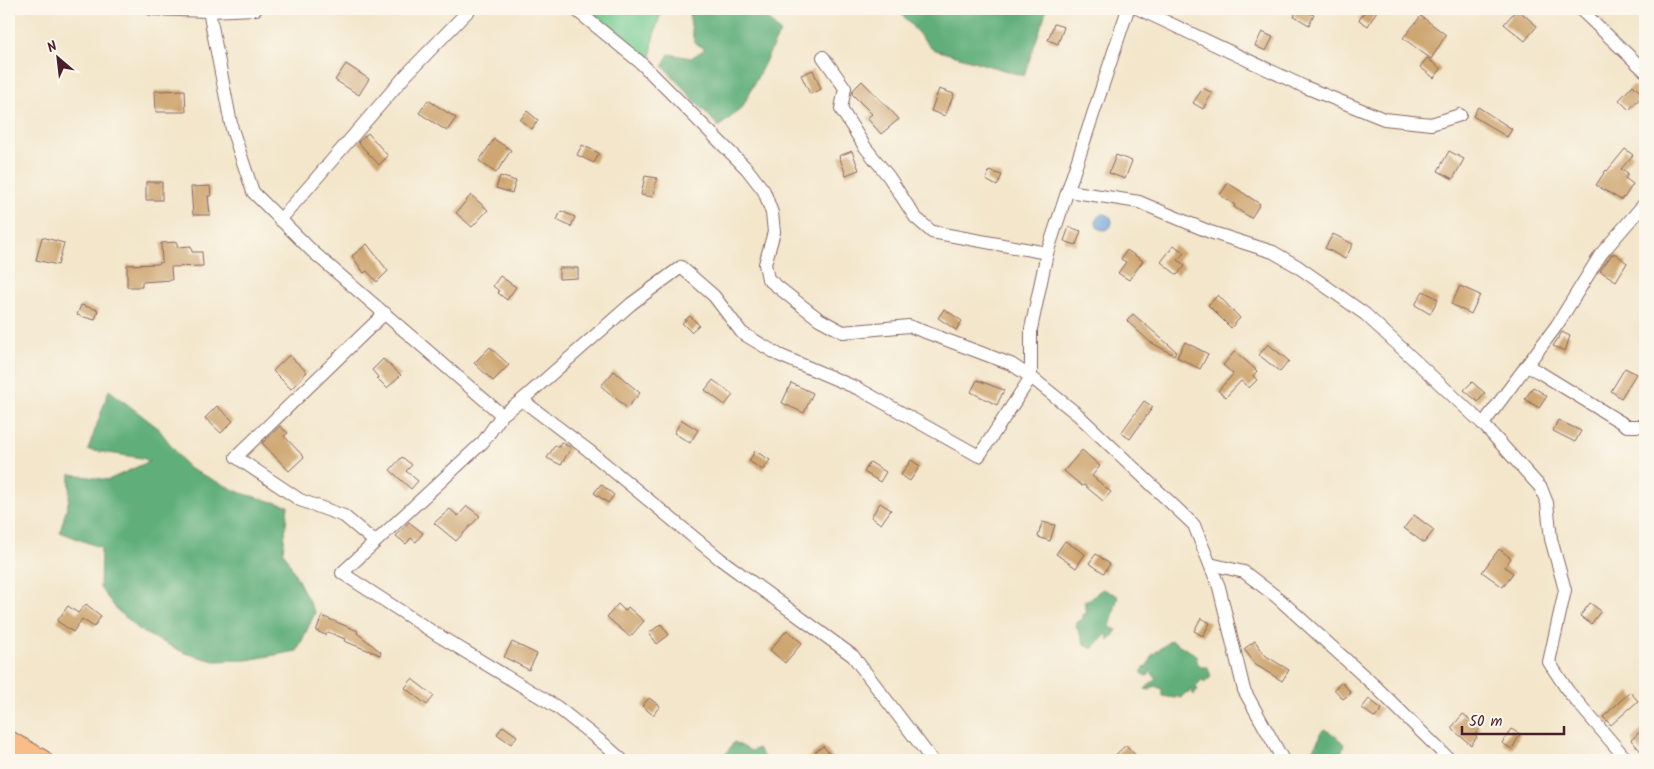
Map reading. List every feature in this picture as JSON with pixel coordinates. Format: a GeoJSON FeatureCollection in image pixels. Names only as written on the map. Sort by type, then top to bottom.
{"type":"FeatureCollection","features":[{"type":"Feature","properties":{"kind":"main road"},"geometry":{"type":"LineString","coordinates":[[9,741],[42,760]]}},
{"type":"Feature","properties":{"kind":"street"},"geometry":{"type":"LineString","coordinates":[[151,9],[256,9]]}},
{"type":"Feature","properties":{"kind":"street"},"geometry":{"type":"LineString","coordinates":[[280,220],[406,75],[470,9]]}},
{"type":"Feature","properties":{"kind":"street"},"geometry":{"type":"LineString","coordinates":[[574,9],[640,62],[746,169],[764,191],[772,213],[774,232],[765,264],[768,280],[819,319],[843,332],[908,326],[1011,364],[1031,377],[1077,414],[1194,526],[1219,587],[1244,690],[1283,760]]}},
{"type":"Feature","properties":{"kind":"street"},"geometry":{"type":"LineString","coordinates":[[622,760],[557,707],[436,634],[342,573],[482,442],[502,414],[522,400],[631,304],[681,267],[714,296],[742,333],[779,355],[859,389],[979,456],[1031,377],[1031,329],[1047,254],[1128,9]]}},
{"type":"Feature","properties":{"kind":"street"},"geometry":{"type":"LineString","coordinates":[[1140,9],[1305,86],[1384,120],[1431,124],[1460,116]]}},
{"type":"Feature","properties":{"kind":"street"},"geometry":{"type":"LineString","coordinates":[[1580,9],[1645,71]]}},
{"type":"Feature","properties":{"kind":"street"},"geometry":{"type":"LineString","coordinates":[[212,10],[232,129],[253,192],[312,251],[502,414]]}},
{"type":"Feature","properties":{"kind":"street"},"geometry":{"type":"LineString","coordinates":[[823,57],[845,88],[841,109],[860,140],[889,177],[915,217],[932,232],[1047,254]]}},
{"type":"Feature","properties":{"kind":"street"},"geometry":{"type":"LineString","coordinates":[[1068,191],[1139,202],[1210,232],[1273,252],[1297,266],[1366,314],[1482,424],[1541,488],[1548,503],[1551,539],[1565,590],[1549,662],[1568,691],[1623,759]]}},
{"type":"Feature","properties":{"kind":"street"},"geometry":{"type":"LineString","coordinates":[[1482,424],[1557,324],[1600,254],[1645,203]]}},
{"type":"Feature","properties":{"kind":"street"},"geometry":{"type":"LineString","coordinates":[[375,542],[344,516],[300,500],[236,457],[384,313]]}},
{"type":"Feature","properties":{"kind":"street"},"geometry":{"type":"LineString","coordinates":[[1526,366],[1627,426],[1645,426]]}},
{"type":"Feature","properties":{"kind":"street"},"geometry":{"type":"LineString","coordinates":[[522,400],[596,456],[720,559],[815,626],[853,656],[932,760]]}},
{"type":"Feature","properties":{"kind":"street"},"geometry":{"type":"LineString","coordinates":[[1210,564],[1244,572],[1278,598],[1376,687],[1450,760]]}},
{"type":"Feature","properties":{"kind":"green space"},"geometry":{"type":"Polygon","coordinates":[[[582,9],[662,9],[653,38],[651,59],[582,9]]]}},
{"type":"Feature","properties":{"kind":"green space"},"geometry":{"type":"Polygon","coordinates":[[[688,9],[759,9],[780,32],[742,108],[719,127],[663,66],[669,54],[691,58],[705,49],[694,42],[688,9]]]}},
{"type":"Feature","properties":{"kind":"green space"},"geometry":{"type":"Polygon","coordinates":[[[897,9],[1047,9],[1024,76],[932,49],[897,9]]]}},
{"type":"Feature","properties":{"kind":"green space"},"geometry":{"type":"Polygon","coordinates":[[[109,390],[158,428],[188,468],[241,493],[288,506],[283,551],[315,613],[297,651],[247,660],[214,661],[185,653],[142,632],[117,610],[100,588],[101,548],[60,532],[69,499],[70,474],[108,480],[150,461],[142,458],[88,450],[109,390]]]}},
{"type":"Feature","properties":{"kind":"green space"},"geometry":{"type":"Polygon","coordinates":[[[1103,589],[1118,596],[1110,627],[1117,630],[1109,641],[1107,634],[1092,649],[1085,645],[1076,626],[1078,621],[1082,620],[1082,615],[1087,613],[1084,601],[1094,597],[1103,589]]]}},
{"type":"Feature","properties":{"kind":"green space"},"geometry":{"type":"Polygon","coordinates":[[[1171,640],[1198,656],[1196,661],[1202,667],[1208,667],[1211,677],[1204,683],[1203,679],[1195,687],[1198,689],[1194,695],[1190,689],[1189,693],[1185,693],[1180,699],[1178,696],[1175,698],[1162,696],[1162,689],[1155,686],[1150,690],[1145,689],[1156,679],[1150,670],[1149,675],[1145,676],[1141,672],[1151,660],[1151,656],[1171,640]]]}},
{"type":"Feature","properties":{"kind":"green space"},"geometry":{"type":"Polygon","coordinates":[[[1324,729],[1336,736],[1344,744],[1341,755],[1343,760],[1311,760],[1309,755],[1324,729]]]}},
{"type":"Feature","properties":{"kind":"green space"},"geometry":{"type":"Polygon","coordinates":[[[734,742],[751,751],[758,748],[765,759],[729,760],[724,757],[734,742]]]}},
{"type":"Feature","properties":{"kind":"water"},"geometry":{"type":"Polygon","coordinates":[[[1104,214],[1112,222],[1104,230],[1096,222],[1104,214]]]}},
{"type":"Feature","properties":{"kind":"building"},"geometry":{"type":"Polygon","coordinates":[[[1298,9],[1314,15],[1309,25],[1294,16],[1298,9]]]}},
{"type":"Feature","properties":{"kind":"building"},"geometry":{"type":"Polygon","coordinates":[[[1366,9],[1378,9],[1368,26],[1359,20],[1366,9]]]}},
{"type":"Feature","properties":{"kind":"building"},"geometry":{"type":"Polygon","coordinates":[[[1517,9],[1537,26],[1525,41],[1504,24],[1517,9]]]}},
{"type":"Feature","properties":{"kind":"building"},"geometry":{"type":"Polygon","coordinates":[[[1421,16],[1446,35],[1431,59],[1403,38],[1421,16]]]}},
{"type":"Feature","properties":{"kind":"building"},"geometry":{"type":"Polygon","coordinates":[[[1054,24],[1064,27],[1058,44],[1048,40],[1054,24]]]}},
{"type":"Feature","properties":{"kind":"building"},"geometry":{"type":"Polygon","coordinates":[[[1262,32],[1273,37],[1266,51],[1255,46],[1262,32]]]}},
{"type":"Feature","properties":{"kind":"building"},"geometry":{"type":"Polygon","coordinates":[[[1427,58],[1441,69],[1434,78],[1420,67],[1427,58]]]}},
{"type":"Feature","properties":{"kind":"building"},"geometry":{"type":"Polygon","coordinates":[[[346,64],[369,79],[359,95],[335,80],[346,64]]]}},
{"type":"Feature","properties":{"kind":"building"},"geometry":{"type":"Polygon","coordinates":[[[813,70],[821,89],[810,94],[801,75],[813,70]]]}},
{"type":"Feature","properties":{"kind":"building"},"geometry":{"type":"Polygon","coordinates":[[[862,81],[899,119],[881,134],[867,118],[872,114],[852,94],[853,90],[862,81]]]}},
{"type":"Feature","properties":{"kind":"building"},"geometry":{"type":"Polygon","coordinates":[[[1633,85],[1643,95],[1629,110],[1619,100],[1633,85]]]}},
{"type":"Feature","properties":{"kind":"building"},"geometry":{"type":"Polygon","coordinates":[[[1203,88],[1212,93],[1203,109],[1193,103],[1203,88]]]}},
{"type":"Feature","properties":{"kind":"building"},"geometry":{"type":"Polygon","coordinates":[[[939,89],[954,94],[945,116],[931,111],[939,89]]]}},
{"type":"Feature","properties":{"kind":"building"},"geometry":{"type":"Polygon","coordinates":[[[185,90],[186,112],[156,112],[155,91],[185,90]]]}},
{"type":"Feature","properties":{"kind":"building"},"geometry":{"type":"Polygon","coordinates":[[[428,100],[456,118],[447,131],[419,113],[428,100]]]}},
{"type":"Feature","properties":{"kind":"building"},"geometry":{"type":"Polygon","coordinates":[[[1478,107],[1512,129],[1507,137],[1473,116],[1478,107]]]}},
{"type":"Feature","properties":{"kind":"building"},"geometry":{"type":"Polygon","coordinates":[[[527,111],[538,120],[532,129],[520,120],[527,111]]]}},
{"type":"Feature","properties":{"kind":"building"},"geometry":{"type":"Polygon","coordinates":[[[368,133],[388,156],[379,165],[358,142],[368,133]]]}},
{"type":"Feature","properties":{"kind":"building"},"geometry":{"type":"Polygon","coordinates":[[[494,139],[511,150],[496,173],[479,161],[494,139]]]}},
{"type":"Feature","properties":{"kind":"building"},"geometry":{"type":"Polygon","coordinates":[[[582,145],[599,153],[594,163],[577,155],[582,145]]]}},
{"type":"Feature","properties":{"kind":"building"},"geometry":{"type":"Polygon","coordinates":[[[1625,149],[1633,155],[1621,169],[1628,173],[1625,178],[1633,184],[1621,200],[1596,185],[1606,170],[1625,149]]]}},
{"type":"Feature","properties":{"kind":"building"},"geometry":{"type":"Polygon","coordinates":[[[852,151],[859,170],[846,175],[839,156],[852,151]]]}},
{"type":"Feature","properties":{"kind":"building"},"geometry":{"type":"Polygon","coordinates":[[[1449,151],[1464,159],[1453,179],[1438,171],[1449,151]]]}},
{"type":"Feature","properties":{"kind":"building"},"geometry":{"type":"Polygon","coordinates":[[[1116,155],[1132,161],[1125,179],[1109,173],[1116,155]]]}},
{"type":"Feature","properties":{"kind":"building"},"geometry":{"type":"Polygon","coordinates":[[[989,171],[1002,175],[997,186],[986,180],[989,171]]]}},
{"type":"Feature","properties":{"kind":"building"},"geometry":{"type":"Polygon","coordinates":[[[500,176],[516,181],[512,193],[496,188],[500,176]]]}},
{"type":"Feature","properties":{"kind":"building"},"geometry":{"type":"Polygon","coordinates":[[[645,176],[657,178],[653,197],[641,195],[645,176]]]}},
{"type":"Feature","properties":{"kind":"building"},"geometry":{"type":"Polygon","coordinates":[[[146,182],[162,182],[162,200],[146,200],[146,182]]]}},
{"type":"Feature","properties":{"kind":"building"},"geometry":{"type":"Polygon","coordinates":[[[1228,183],[1260,204],[1251,218],[1220,195],[1228,183]]]}},
{"type":"Feature","properties":{"kind":"building"},"geometry":{"type":"Polygon","coordinates":[[[210,186],[211,196],[208,196],[210,215],[193,215],[191,187],[210,186]]]}},
{"type":"Feature","properties":{"kind":"building"},"geometry":{"type":"Polygon","coordinates":[[[471,195],[488,210],[472,227],[456,213],[471,195]]]}},
{"type":"Feature","properties":{"kind":"building"},"geometry":{"type":"Polygon","coordinates":[[[561,211],[575,217],[571,227],[557,220],[561,211]]]}},
{"type":"Feature","properties":{"kind":"building"},"geometry":{"type":"Polygon","coordinates":[[[1069,227],[1081,231],[1076,245],[1064,241],[1069,227]]]}},
{"type":"Feature","properties":{"kind":"building"},"geometry":{"type":"Polygon","coordinates":[[[1333,234],[1353,244],[1345,259],[1325,248],[1333,234]]]}},
{"type":"Feature","properties":{"kind":"building"},"geometry":{"type":"Polygon","coordinates":[[[42,237],[64,243],[58,265],[36,260],[42,237]]]}},
{"type":"Feature","properties":{"kind":"building"},"geometry":{"type":"Polygon","coordinates":[[[177,242],[177,247],[191,246],[192,252],[202,252],[203,266],[171,267],[172,280],[142,282],[142,287],[127,287],[127,265],[158,264],[162,262],[161,243],[177,242]]]}},
{"type":"Feature","properties":{"kind":"building"},"geometry":{"type":"Polygon","coordinates":[[[367,244],[388,271],[377,282],[367,271],[364,273],[352,256],[367,244]]]}},
{"type":"Feature","properties":{"kind":"building"},"geometry":{"type":"Polygon","coordinates":[[[1174,245],[1184,253],[1178,260],[1185,266],[1177,275],[1161,262],[1174,245]]]}},
{"type":"Feature","properties":{"kind":"building"},"geometry":{"type":"Polygon","coordinates":[[[1127,250],[1143,261],[1129,280],[1118,273],[1126,262],[1121,259],[1127,250]]]}},
{"type":"Feature","properties":{"kind":"building"},"geometry":{"type":"Polygon","coordinates":[[[1612,254],[1616,254],[1627,263],[1616,281],[1600,271],[1612,254]]]}},
{"type":"Feature","properties":{"kind":"building"},"geometry":{"type":"Polygon","coordinates":[[[559,268],[578,268],[578,278],[559,279],[559,268]]]}},
{"type":"Feature","properties":{"kind":"building"},"geometry":{"type":"Polygon","coordinates":[[[500,276],[516,287],[507,300],[493,286],[500,276]]]}},
{"type":"Feature","properties":{"kind":"building"},"geometry":{"type":"Polygon","coordinates":[[[1460,286],[1480,295],[1471,314],[1451,304],[1460,286]]]}},
{"type":"Feature","properties":{"kind":"building"},"geometry":{"type":"Polygon","coordinates":[[[1423,291],[1438,299],[1430,314],[1415,305],[1423,291]]]}},
{"type":"Feature","properties":{"kind":"building"},"geometry":{"type":"Polygon","coordinates":[[[1218,295],[1240,318],[1231,328],[1208,305],[1218,295]]]}},
{"type":"Feature","properties":{"kind":"building"},"geometry":{"type":"Polygon","coordinates":[[[81,305],[98,310],[95,320],[77,315],[81,305]]]}},
{"type":"Feature","properties":{"kind":"building"},"geometry":{"type":"Polygon","coordinates":[[[944,309],[962,321],[956,330],[938,318],[944,309]]]}},
{"type":"Feature","properties":{"kind":"building"},"geometry":{"type":"Polygon","coordinates":[[[1133,314],[1176,351],[1174,355],[1150,342],[1127,321],[1133,314]]]}},
{"type":"Feature","properties":{"kind":"building"},"geometry":{"type":"Polygon","coordinates":[[[690,316],[699,325],[691,332],[682,323],[690,316]]]}},
{"type":"Feature","properties":{"kind":"building"},"geometry":{"type":"Polygon","coordinates":[[[1562,332],[1570,336],[1565,351],[1553,346],[1562,332]]]}},
{"type":"Feature","properties":{"kind":"building"},"geometry":{"type":"Polygon","coordinates":[[[1185,342],[1208,354],[1200,369],[1177,357],[1185,342]]]}},
{"type":"Feature","properties":{"kind":"building"},"geometry":{"type":"Polygon","coordinates":[[[1268,344],[1289,361],[1280,372],[1259,355],[1268,344]]]}},
{"type":"Feature","properties":{"kind":"building"},"geometry":{"type":"Polygon","coordinates":[[[490,347],[509,365],[493,381],[474,363],[490,347]]]}},
{"type":"Feature","properties":{"kind":"building"},"geometry":{"type":"Polygon","coordinates":[[[1235,351],[1257,371],[1253,376],[1257,380],[1249,388],[1241,381],[1226,397],[1218,391],[1233,374],[1223,365],[1235,351]]]}},
{"type":"Feature","properties":{"kind":"building"},"geometry":{"type":"Polygon","coordinates":[[[289,355],[307,372],[291,389],[273,371],[289,355]]]}},
{"type":"Feature","properties":{"kind":"building"},"geometry":{"type":"Polygon","coordinates":[[[383,359],[401,375],[387,388],[372,370],[383,359]]]}},
{"type":"Feature","properties":{"kind":"building"},"geometry":{"type":"Polygon","coordinates":[[[1625,368],[1636,374],[1621,398],[1611,391],[1625,368]]]}},
{"type":"Feature","properties":{"kind":"building"},"geometry":{"type":"Polygon","coordinates":[[[614,371],[640,393],[627,408],[601,386],[614,371]]]}},
{"type":"Feature","properties":{"kind":"building"},"geometry":{"type":"Polygon","coordinates":[[[713,380],[733,395],[725,405],[705,390],[713,380]]]}},
{"type":"Feature","properties":{"kind":"building"},"geometry":{"type":"Polygon","coordinates":[[[977,380],[1004,390],[997,405],[971,392],[977,380]]]}},
{"type":"Feature","properties":{"kind":"building"},"geometry":{"type":"Polygon","coordinates":[[[1472,382],[1485,393],[1478,402],[1464,390],[1472,382]]]}},
{"type":"Feature","properties":{"kind":"building"},"geometry":{"type":"Polygon","coordinates":[[[791,383],[813,393],[804,413],[782,403],[791,383]]]}},
{"type":"Feature","properties":{"kind":"building"},"geometry":{"type":"Polygon","coordinates":[[[1533,387],[1547,396],[1539,408],[1525,399],[1533,387]]]}},
{"type":"Feature","properties":{"kind":"building"},"geometry":{"type":"Polygon","coordinates":[[[1144,401],[1153,407],[1130,439],[1121,433],[1144,401]]]}},
{"type":"Feature","properties":{"kind":"building"},"geometry":{"type":"Polygon","coordinates":[[[217,406],[233,421],[221,433],[205,418],[217,406]]]}},
{"type":"Feature","properties":{"kind":"building"},"geometry":{"type":"Polygon","coordinates":[[[682,420],[698,430],[690,443],[674,433],[682,420]]]}},
{"type":"Feature","properties":{"kind":"building"},"geometry":{"type":"Polygon","coordinates":[[[1558,420],[1581,431],[1575,442],[1553,431],[1558,420]]]}},
{"type":"Feature","properties":{"kind":"building"},"geometry":{"type":"Polygon","coordinates":[[[280,426],[288,433],[284,436],[304,457],[289,471],[262,443],[280,426]]]}},
{"type":"Feature","properties":{"kind":"building"},"geometry":{"type":"Polygon","coordinates":[[[561,442],[571,448],[561,465],[547,458],[555,445],[559,447],[561,442]]]}},
{"type":"Feature","properties":{"kind":"building"},"geometry":{"type":"Polygon","coordinates":[[[1082,450],[1100,466],[1092,476],[1111,492],[1103,501],[1064,471],[1082,450]]]}},
{"type":"Feature","properties":{"kind":"building"},"geometry":{"type":"Polygon","coordinates":[[[755,451],[770,460],[763,470],[749,461],[755,451]]]}},
{"type":"Feature","properties":{"kind":"building"},"geometry":{"type":"Polygon","coordinates":[[[402,457],[412,465],[406,471],[418,481],[411,489],[390,470],[402,457]]]}},
{"type":"Feature","properties":{"kind":"building"},"geometry":{"type":"Polygon","coordinates":[[[911,460],[920,466],[910,481],[901,475],[911,460]]]}},
{"type":"Feature","properties":{"kind":"building"},"geometry":{"type":"Polygon","coordinates":[[[870,462],[886,472],[880,482],[864,472],[870,462]]]}},
{"type":"Feature","properties":{"kind":"building"},"geometry":{"type":"Polygon","coordinates":[[[601,484],[614,495],[608,503],[594,493],[601,484]]]}},
{"type":"Feature","properties":{"kind":"building"},"geometry":{"type":"Polygon","coordinates":[[[880,503],[891,510],[881,524],[871,517],[880,503]]]}},
{"type":"Feature","properties":{"kind":"building"},"geometry":{"type":"Polygon","coordinates":[[[467,506],[480,516],[456,541],[434,523],[450,509],[458,516],[467,506]]]}},
{"type":"Feature","properties":{"kind":"building"},"geometry":{"type":"Polygon","coordinates":[[[1414,515],[1434,530],[1424,543],[1404,528],[1414,515]]]}},
{"type":"Feature","properties":{"kind":"building"},"geometry":{"type":"Polygon","coordinates":[[[409,522],[423,533],[416,542],[411,538],[406,544],[396,536],[409,522]]]}},
{"type":"Feature","properties":{"kind":"building"},"geometry":{"type":"Polygon","coordinates":[[[1042,522],[1055,525],[1050,541],[1038,537],[1042,522]]]}},
{"type":"Feature","properties":{"kind":"building"},"geometry":{"type":"Polygon","coordinates":[[[1065,541],[1085,554],[1076,568],[1056,554],[1065,541]]]}},
{"type":"Feature","properties":{"kind":"building"},"geometry":{"type":"Polygon","coordinates":[[[1499,549],[1511,558],[1505,567],[1513,573],[1503,587],[1482,572],[1499,549]]]}},
{"type":"Feature","properties":{"kind":"building"},"geometry":{"type":"Polygon","coordinates":[[[1096,554],[1110,564],[1104,573],[1089,563],[1096,554]]]}},
{"type":"Feature","properties":{"kind":"building"},"geometry":{"type":"Polygon","coordinates":[[[1590,603],[1601,611],[1591,624],[1580,616],[1590,603]]]}},
{"type":"Feature","properties":{"kind":"building"},"geometry":{"type":"Polygon","coordinates":[[[86,604],[101,616],[94,627],[82,619],[73,632],[57,621],[68,606],[78,613],[86,604]]]}},
{"type":"Feature","properties":{"kind":"building"},"geometry":{"type":"Polygon","coordinates":[[[618,604],[625,611],[628,607],[644,621],[630,637],[607,617],[618,604]]]}},
{"type":"Feature","properties":{"kind":"building"},"geometry":{"type":"Polygon","coordinates":[[[322,616],[358,631],[357,633],[381,652],[380,655],[344,641],[345,639],[328,632],[326,635],[316,631],[322,616]]]}},
{"type":"Feature","properties":{"kind":"building"},"geometry":{"type":"Polygon","coordinates":[[[1201,618],[1210,623],[1203,636],[1194,631],[1201,618]]]}},
{"type":"Feature","properties":{"kind":"building"},"geometry":{"type":"Polygon","coordinates":[[[661,624],[669,635],[657,644],[649,633],[661,624]]]}},
{"type":"Feature","properties":{"kind":"building"},"geometry":{"type":"Polygon","coordinates":[[[787,630],[802,643],[785,663],[770,650],[787,630]]]}},
{"type":"Feature","properties":{"kind":"building"},"geometry":{"type":"Polygon","coordinates":[[[1255,641],[1266,656],[1289,670],[1282,681],[1256,665],[1244,649],[1255,641]]]}},
{"type":"Feature","properties":{"kind":"building"},"geometry":{"type":"Polygon","coordinates":[[[512,642],[537,654],[529,670],[504,657],[512,642]]]}},
{"type":"Feature","properties":{"kind":"building"},"geometry":{"type":"Polygon","coordinates":[[[412,679],[434,696],[427,705],[405,688],[412,679]]]}},
{"type":"Feature","properties":{"kind":"building"},"geometry":{"type":"Polygon","coordinates":[[[1342,682],[1351,693],[1343,699],[1334,689],[1342,682]]]}},
{"type":"Feature","properties":{"kind":"building"},"geometry":{"type":"Polygon","coordinates":[[[1630,692],[1638,701],[1611,725],[1603,717],[1630,692]]]}},
{"type":"Feature","properties":{"kind":"building"},"geometry":{"type":"Polygon","coordinates":[[[649,698],[660,706],[653,715],[642,706],[649,698]]]}},
{"type":"Feature","properties":{"kind":"building"},"geometry":{"type":"Polygon","coordinates":[[[1369,699],[1382,709],[1375,718],[1362,708],[1369,699]]]}},
{"type":"Feature","properties":{"kind":"building"},"geometry":{"type":"Polygon","coordinates":[[[1463,714],[1480,728],[1475,735],[1477,737],[1471,745],[1451,728],[1463,714]]]}},
{"type":"Feature","properties":{"kind":"building"},"geometry":{"type":"Polygon","coordinates":[[[503,726],[517,736],[511,744],[497,734],[503,726]]]}},
{"type":"Feature","properties":{"kind":"building"},"geometry":{"type":"Polygon","coordinates":[[[1645,727],[1645,756],[1631,740],[1645,727]]]}},
{"type":"Feature","properties":{"kind":"building"},"geometry":{"type":"Polygon","coordinates":[[[1511,729],[1520,734],[1512,749],[1502,743],[1511,729]]]}},
{"type":"Feature","properties":{"kind":"building"},"geometry":{"type":"Polygon","coordinates":[[[1126,745],[1140,760],[1110,760],[1126,745]]]}},
{"type":"Feature","properties":{"kind":"building"},"geometry":{"type":"Polygon","coordinates":[[[823,746],[835,760],[805,760],[823,746]]]}}]}
